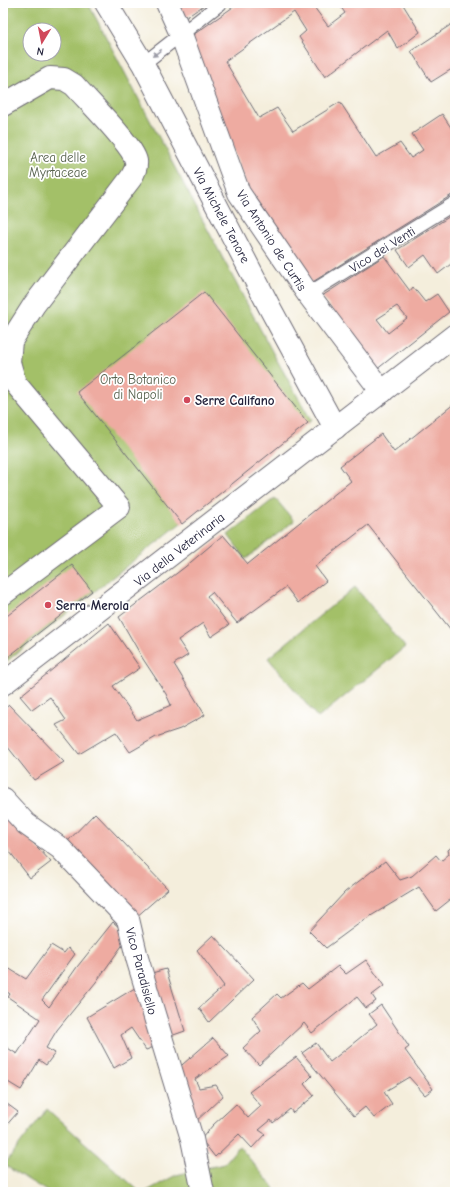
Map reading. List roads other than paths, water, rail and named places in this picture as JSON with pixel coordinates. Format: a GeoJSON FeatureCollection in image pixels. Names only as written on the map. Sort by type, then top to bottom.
{"type":"FeatureCollection","features":[{"type":"Feature","properties":{"kind":"street","name":"Via Michele Tenore"},"geometry":{"type":"LineString","coordinates":[[106,3],[143,64],[271,310],[335,428]]}},
{"type":"Feature","properties":{"kind":"street","name":"Via Antonio de Curtis"},"geometry":{"type":"LineString","coordinates":[[168,3],[181,34],[239,193],[308,294],[382,392]]}},
{"type":"Feature","properties":{"kind":"street"},"geometry":{"type":"LineString","coordinates":[[3,105],[50,78],[64,79],[74,85],[129,146],[136,160],[135,170],[131,178],[34,305],[18,329],[11,341],[9,362],[15,383],[119,507],[3,594]]}},
{"type":"Feature","properties":{"kind":"street"},"geometry":{"type":"LineString","coordinates":[[217,206],[239,193]]}},
{"type":"Feature","properties":{"kind":"street","name":"Via della Veterinaria"},"geometry":{"type":"LineString","coordinates":[[3,684],[455,335]]}},
{"type":"Feature","properties":{"kind":"street","name":"Vico Paradisiello"},"geometry":{"type":"LineString","coordinates":[[3,799],[26,824],[60,848],[128,919],[137,958],[193,1144],[203,1192]]}},
{"type":"Feature","properties":{"kind":"lane"},"geometry":{"type":"LineString","coordinates":[[143,64],[221,3]]}},
{"type":"Feature","properties":{"kind":"lane","name":"Vico dei Venti"},"geometry":{"type":"LineString","coordinates":[[308,294],[455,203]]}},
{"type":"Feature","properties":{"kind":"place","name":"Serre Califano"},"geometry":{"type":"Point","coordinates":[187,400]}},
{"type":"Feature","properties":{"kind":"place","name":"Serra Merola"},"geometry":{"type":"Point","coordinates":[48,605]}},
{"type":"Feature","properties":{"kind":"park label","name":"Area delle Myrtaceae"},"geometry":{"type":"Point","coordinates":[58,164]}},
{"type":"Feature","properties":{"kind":"park label","name":"Orto Botanico di Napoli"},"geometry":{"type":"Point","coordinates":[138,386]}}]}
